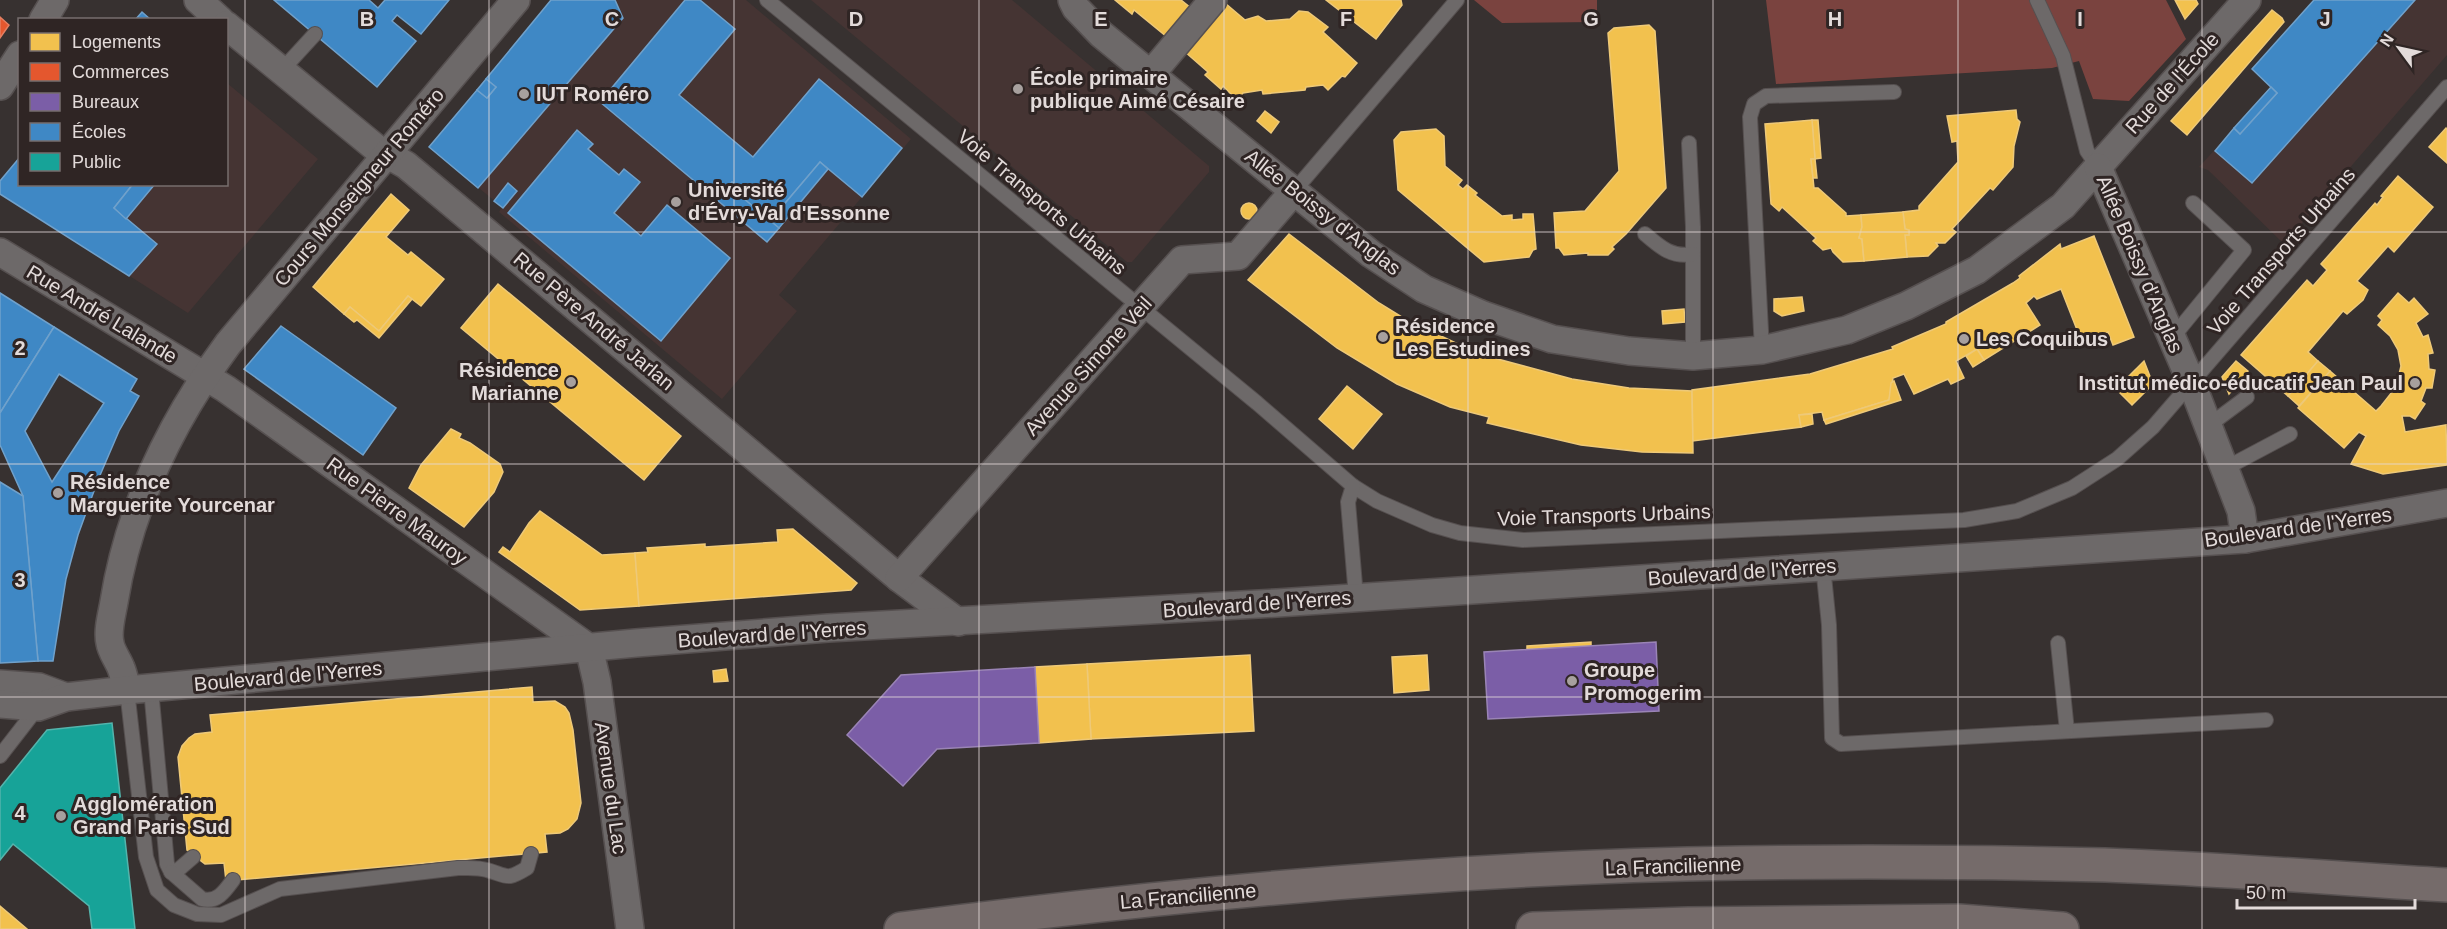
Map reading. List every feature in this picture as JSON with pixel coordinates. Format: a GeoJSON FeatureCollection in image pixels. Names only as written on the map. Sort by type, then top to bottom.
{"type":"FeatureCollection","features":[{"type":"Feature","properties":{"kind":"highway","name":"La Francilienne"},"geometry":{"type":"LineString","coordinates":[[902,929],[1178,896],[1354,881],[1553,869],[1736,863],[1941,862],[2107,866],[2447,885]]}},
{"type":"Feature","properties":{"kind":"highway"},"geometry":{"type":"LineString","coordinates":[[1533,929],[1688,924],[1959,921],[2062,929]]}},
{"type":"Feature","properties":{"kind":"street"},"geometry":{"type":"LineString","coordinates":[[44,18],[55,0]]}},
{"type":"Feature","properties":{"kind":"street"},"geometry":{"type":"LineString","coordinates":[[198,0],[218,18]]}},
{"type":"Feature","properties":{"kind":"street","name":"Cours Monseigneur Roméro"},"geometry":{"type":"LineString","coordinates":[[139,689],[122,669],[109,642],[117,585],[126,545],[141,499],[204,376],[228,344],[396,160],[516,0]]}},
{"type":"Feature","properties":{"kind":"street","name":"Allée Boissy d'Anglas"},"geometry":{"type":"LineString","coordinates":[[1072,0],[1076,8],[1101,34],[1380,260],[1424,289],[1483,315],[1552,339],[1629,351],[1692,356],[1762,350],[1846,330],[1906,306],[1977,270],[2063,206],[2098,167],[2192,384],[2241,511],[2246,538]]}},
{"type":"Feature","properties":{"kind":"street"},"geometry":{"type":"LineString","coordinates":[[1151,74],[1213,0]]}},
{"type":"Feature","properties":{"kind":"street","name":"Rue de l'École"},"geometry":{"type":"LineString","coordinates":[[2098,167],[2241,2]]}},
{"type":"Feature","properties":{"kind":"street","name":"Rue Père André Jarlan"},"geometry":{"type":"LineString","coordinates":[[228,27],[396,160],[899,578],[958,622]]}},
{"type":"Feature","properties":{"kind":"street"},"geometry":{"type":"LineString","coordinates":[[0,86],[18,58]]}},
{"type":"Feature","properties":{"kind":"street","name":"Avenue Simone Veil"},"geometry":{"type":"LineString","coordinates":[[899,578],[1182,260],[1239,255],[1294,191]]}},
{"type":"Feature","properties":{"kind":"street","name":"Rue André Lalande"},"geometry":{"type":"LineString","coordinates":[[0,252],[204,376]]}},
{"type":"Feature","properties":{"kind":"street","name":"Rue Pierre Mauroy"},"geometry":{"type":"LineString","coordinates":[[204,376],[226,389],[589,648]]}},
{"type":"Feature","properties":{"kind":"street","name":"Boulevard de l'Yerres"},"geometry":{"type":"LineString","coordinates":[[0,704],[38,707],[66,697],[139,689],[818,629],[1356,597],[2246,538],[2447,503]]}},
{"type":"Feature","properties":{"kind":"street","name":"Avenue du Lac"},"geometry":{"type":"LineString","coordinates":[[589,648],[597,682],[630,929]]}},
{"type":"Feature","properties":{"kind":"street","name":"Boulevard de l'Yerres"},"geometry":{"type":"LineString","coordinates":[[0,684],[39,687],[66,697]]}},
{"type":"Feature","properties":{"kind":"lane","name":"Voie Transports Urbains"},"geometry":{"type":"LineString","coordinates":[[767,0],[1257,403],[1353,486],[1377,501],[1432,525],[1470,535],[1523,540],[1964,520],[2017,511],[2072,488],[2117,459],[2153,427],[2447,87]]}},
{"type":"Feature","properties":{"kind":"lane"},"geometry":{"type":"LineString","coordinates":[[1294,191],[1457,0]]}},
{"type":"Feature","properties":{"kind":"lane"},"geometry":{"type":"LineString","coordinates":[[2037,0],[2063,56],[2087,151],[2098,167]]}},
{"type":"Feature","properties":{"kind":"lane"},"geometry":{"type":"LineString","coordinates":[[282,70],[315,34]]}},
{"type":"Feature","properties":{"kind":"lane"},"geometry":{"type":"LineString","coordinates":[[1762,350],[1750,117],[1754,104],[1766,96],[1894,92]]}},
{"type":"Feature","properties":{"kind":"lane"},"geometry":{"type":"LineString","coordinates":[[1689,143],[1693,254],[1692,356]]}},
{"type":"Feature","properties":{"kind":"lane"},"geometry":{"type":"LineString","coordinates":[[2172,338],[2244,250],[2193,204]]}},
{"type":"Feature","properties":{"kind":"lane"},"geometry":{"type":"LineString","coordinates":[[1645,234],[1671,253],[1681,256],[1693,254]]}},
{"type":"Feature","properties":{"kind":"lane"},"geometry":{"type":"LineString","coordinates":[[2208,426],[2247,397]]}},
{"type":"Feature","properties":{"kind":"lane"},"geometry":{"type":"LineString","coordinates":[[2224,469],[2290,434]]}},
{"type":"Feature","properties":{"kind":"lane"},"geometry":{"type":"LineString","coordinates":[[1353,486],[1348,502],[1356,597]]}},
{"type":"Feature","properties":{"kind":"lane"},"geometry":{"type":"LineString","coordinates":[[1824,566],[1829,625],[1832,738],[1841,744],[2266,720]]}},
{"type":"Feature","properties":{"kind":"lane"},"geometry":{"type":"LineString","coordinates":[[2058,643],[2067,731]]}},
{"type":"Feature","properties":{"kind":"lane"},"geometry":{"type":"LineString","coordinates":[[139,689],[146,857],[157,890],[176,906],[197,914],[221,915],[280,889],[458,868],[487,870],[499,876],[515,875],[527,868],[531,854]]}},
{"type":"Feature","properties":{"kind":"lane"},"geometry":{"type":"LineString","coordinates":[[139,689],[167,864],[171,872],[207,901],[222,894],[233,880]]}},
{"type":"Feature","properties":{"kind":"lane"},"geometry":{"type":"LineString","coordinates":[[0,756],[38,707]]}},
{"type":"Feature","properties":{"kind":"lane"},"geometry":{"type":"LineString","coordinates":[[171,872],[178,870],[193,857]]}},
{"type":"Feature","properties":{"kind":"shaded area","name":"Université d'Évry-Val d'Essonne"},"geometry":{"type":"Polygon","coordinates":[[[551,0],[746,0],[911,139],[779,295],[797,311],[722,399],[499,212],[502,207],[429,147],[551,0]]]}},
{"type":"Feature","properties":{"kind":"shaded area","name":"École primaire publique Aimé Césaire"},"geometry":{"type":"Polygon","coordinates":[[[811,0],[1012,0],[1209,166],[1209,172],[1132,262],[1127,262],[811,0]]]}},
{"type":"Feature","properties":{"kind":"shaded area"},"geometry":{"type":"Polygon","coordinates":[[[1474,0],[1597,0],[1597,22],[1502,23],[1474,0]]]}},
{"type":"Feature","properties":{"kind":"shaded area"},"geometry":{"type":"Polygon","coordinates":[[[1766,0],[2166,0],[2186,39],[2129,101],[2093,99],[2079,61],[2052,68],[1776,84],[1766,0]]]}},
{"type":"Feature","properties":{"kind":"shaded area"},"geometry":{"type":"Polygon","coordinates":[[[2314,0],[2447,0],[2447,55],[2284,244],[2208,170],[2199,167],[2271,88],[2252,69],[2314,0]]]}},
{"type":"Feature","properties":{"kind":"shaded area"},"geometry":{"type":"Polygon","coordinates":[[[228,84],[318,159],[188,313],[0,194],[0,181],[18,158],[18,186],[228,186],[228,84]]]}},
{"type":"Feature","properties":{"kind":"building: Logements"},"geometry":{"type":"Polygon","coordinates":[[[1115,0],[1181,0],[1191,8],[1167,37],[1134,10],[1132,14],[1115,0]]]}},
{"type":"Feature","properties":{"kind":"building: Logements"},"geometry":{"type":"Polygon","coordinates":[[[1326,0],[1401,0],[1402,5],[1376,39],[1326,0]]]}},
{"type":"Feature","properties":{"kind":"building: Logements"},"geometry":{"type":"Polygon","coordinates":[[[2175,0],[2196,0],[2198,4],[2185,19],[2175,0]]]}},
{"type":"Feature","properties":{"kind":"building: Logements"},"geometry":{"type":"Polygon","coordinates":[[[1225,3],[1245,20],[1258,16],[1266,21],[1290,19],[1299,11],[1308,12],[1328,27],[1323,32],[1357,63],[1345,77],[1342,76],[1328,90],[1323,85],[1306,87],[1305,90],[1263,94],[1262,90],[1243,93],[1239,98],[1234,97],[1223,86],[1221,89],[1205,75],[1208,72],[1184,51],[1225,3]]]}},
{"type":"Feature","properties":{"kind":"building: Logements"},"geometry":{"type":"Polygon","coordinates":[[[2272,10],[2284,22],[2187,135],[2171,121],[2272,10]]]}},
{"type":"Feature","properties":{"kind":"building: Logements"},"geometry":{"type":"Polygon","coordinates":[[[1649,25],[1655,31],[1666,188],[1612,247],[1614,249],[1608,255],[1588,255],[1588,253],[1564,255],[1559,248],[1556,248],[1554,213],[1585,211],[1619,171],[1608,33],[1614,28],[1649,25]]]}},
{"type":"Feature","properties":{"kind":"building: Logements"},"geometry":{"type":"Polygon","coordinates":[[[2016,110],[2017,119],[2020,122],[2014,146],[2013,167],[1993,190],[1990,188],[1952,229],[1956,232],[1945,243],[1936,243],[1938,246],[1928,256],[1907,257],[1905,235],[1909,235],[1909,230],[1905,229],[1903,212],[1919,210],[1919,206],[1958,162],[1957,141],[1952,142],[1947,116],[2016,110]]]}},
{"type":"Feature","properties":{"kind":"building: Logements"},"geometry":{"type":"Polygon","coordinates":[[[1265,111],[1279,122],[1271,133],[1257,121],[1265,111]]]}},
{"type":"Feature","properties":{"kind":"building: Logements"},"geometry":{"type":"Polygon","coordinates":[[[1812,120],[1818,120],[1821,158],[1815,159],[1812,120]]]}},
{"type":"Feature","properties":{"kind":"building: Logements"},"geometry":{"type":"Polygon","coordinates":[[[1812,120],[1815,159],[1811,159],[1814,188],[1818,188],[1846,213],[1846,216],[1861,215],[1862,227],[1859,238],[1862,239],[1864,261],[1843,262],[1831,248],[1823,250],[1813,241],[1816,238],[1782,207],[1779,211],[1771,204],[1765,124],[1812,120]]]}},
{"type":"Feature","properties":{"kind":"building: Logements"},"geometry":{"type":"Polygon","coordinates":[[[2446,128],[2447,130],[2447,163],[2429,147],[2446,128]]]}},
{"type":"Feature","properties":{"kind":"building: Logements"},"geometry":{"type":"Polygon","coordinates":[[[1436,129],[1444,136],[1445,166],[1462,180],[1458,185],[1463,189],[1467,185],[1477,193],[1475,195],[1502,216],[1512,215],[1512,220],[1523,219],[1523,214],[1533,214],[1536,249],[1529,257],[1484,262],[1398,190],[1394,140],[1401,132],[1436,129]]]}},
{"type":"Feature","properties":{"kind":"building: Logements"},"geometry":{"type":"Polygon","coordinates":[[[1811,159],[1815,159],[1817,178],[1813,178],[1811,159]]]}},
{"type":"Feature","properties":{"kind":"building: Logements"},"geometry":{"type":"Polygon","coordinates":[[[2398,176],[2433,207],[2394,252],[2388,246],[2357,281],[2368,290],[2363,300],[2347,314],[2343,311],[2308,352],[2318,361],[2288,396],[2241,355],[2307,280],[2313,286],[2327,270],[2321,264],[2375,203],[2377,205],[2383,197],[2381,196],[2398,176]]]}},
{"type":"Feature","properties":{"kind":"building: Logements"},"geometry":{"type":"Polygon","coordinates":[[[391,194],[409,210],[386,237],[408,255],[411,252],[444,279],[421,306],[408,296],[379,331],[350,307],[344,314],[313,287],[391,194]]]}},
{"type":"Feature","properties":{"kind":"building: Logements"},"geometry":{"type":"Polygon","coordinates":[[[1249,203],[1255,205],[1257,211],[1255,217],[1249,219],[1243,217],[1241,211],[1243,205],[1249,203]]]}},
{"type":"Feature","properties":{"kind":"building: Logements"},"geometry":{"type":"Polygon","coordinates":[[[1903,212],[1905,229],[1909,230],[1909,235],[1905,235],[1907,257],[1864,261],[1862,239],[1859,238],[1862,227],[1861,215],[1903,212]]]}},
{"type":"Feature","properties":{"kind":"building: Logements","name":"Résidence Les Estudines"},"geometry":{"type":"Polygon","coordinates":[[[1289,234],[1379,303],[1405,319],[1479,354],[1572,379],[1629,388],[1692,391],[1693,453],[1642,452],[1581,445],[1487,423],[1489,417],[1450,407],[1397,384],[1337,348],[1248,280],[1289,234]]]}},
{"type":"Feature","properties":{"kind":"building: Logements","name":"Les Coquibus"},"geometry":{"type":"Polygon","coordinates":[[[2094,236],[2134,337],[2113,345],[2108,332],[2105,334],[2107,340],[2089,347],[2085,338],[2081,340],[2061,289],[2037,299],[2034,296],[2026,303],[2040,325],[1984,360],[1977,349],[1956,361],[1964,378],[1951,384],[1948,379],[1914,394],[1904,374],[1893,378],[1889,400],[1824,420],[1822,412],[1799,415],[1801,427],[1693,441],[1692,390],[1810,374],[1893,349],[1892,347],[1946,324],[2013,283],[2060,244],[2061,249],[2094,236]]]}},
{"type":"Feature","properties":{"kind":"building: Logements","name":"Résidence Marianne"},"geometry":{"type":"Polygon","coordinates":[[[498,284],[681,436],[644,480],[461,328],[498,284]]]}},
{"type":"Feature","properties":{"kind":"building: Logements","name":"Institut médico-éducatif Jean Paul"},"geometry":{"type":"Polygon","coordinates":[[[2398,293],[2409,303],[2414,298],[2428,314],[2416,323],[2423,337],[2428,335],[2433,353],[2428,354],[2429,369],[2435,370],[2432,388],[2426,388],[2421,401],[2425,404],[2415,419],[2402,416],[2405,432],[2446,425],[2447,465],[2383,474],[2351,464],[2366,436],[2359,432],[2344,448],[2298,408],[2330,371],[2376,411],[2381,406],[2396,387],[2401,366],[2398,350],[2390,336],[2378,325],[2382,320],[2378,316],[2398,293]]]}},
{"type":"Feature","properties":{"kind":"building: Logements"},"geometry":{"type":"Polygon","coordinates":[[[408,296],[412,299],[379,338],[357,320],[354,322],[344,314],[350,307],[379,331],[408,296]]]}},
{"type":"Feature","properties":{"kind":"building: Logements"},"geometry":{"type":"Polygon","coordinates":[[[1802,297],[1804,311],[1782,316],[1774,311],[1774,299],[1802,297]]]}},
{"type":"Feature","properties":{"kind":"building: Logements"},"geometry":{"type":"Polygon","coordinates":[[[1684,309],[1685,322],[1663,324],[1662,311],[1684,309]]]}},
{"type":"Feature","properties":{"kind":"building: Logements"},"geometry":{"type":"Polygon","coordinates":[[[1977,349],[1984,360],[1973,367],[1966,356],[1977,349]]]}},
{"type":"Feature","properties":{"kind":"building: Logements"},"geometry":{"type":"Polygon","coordinates":[[[2144,361],[2153,384],[2132,405],[2116,389],[2144,361]]]}},
{"type":"Feature","properties":{"kind":"building: Logements"},"geometry":{"type":"Polygon","coordinates":[[[2236,361],[2248,371],[2229,394],[2222,377],[2236,361]]]}},
{"type":"Feature","properties":{"kind":"building: Logements"},"geometry":{"type":"Polygon","coordinates":[[[2318,361],[2330,371],[2299,406],[2288,396],[2318,361]]]}},
{"type":"Feature","properties":{"kind":"building: Logements"},"geometry":{"type":"Polygon","coordinates":[[[1894,381],[1901,400],[1826,424],[1824,420],[1889,400],[1891,383],[1894,381]]]}},
{"type":"Feature","properties":{"kind":"building: Logements"},"geometry":{"type":"Polygon","coordinates":[[[1347,386],[1382,414],[1353,449],[1319,419],[1347,386]]]}},
{"type":"Feature","properties":{"kind":"building: Logements"},"geometry":{"type":"Polygon","coordinates":[[[1812,414],[1813,424],[1801,427],[1799,415],[1812,414]]]}},
{"type":"Feature","properties":{"kind":"building: Logements"},"geometry":{"type":"Polygon","coordinates":[[[451,429],[461,434],[459,438],[500,464],[503,472],[494,492],[464,527],[409,488],[421,465],[451,429]]]}},
{"type":"Feature","properties":{"kind":"building: Logements"},"geometry":{"type":"Polygon","coordinates":[[[540,511],[602,555],[635,553],[639,606],[580,610],[499,552],[503,547],[510,552],[540,511]]]}},
{"type":"Feature","properties":{"kind":"building: Logements"},"geometry":{"type":"Polygon","coordinates":[[[793,529],[857,583],[851,590],[639,606],[635,553],[648,552],[647,548],[778,542],[777,530],[793,529]]]}},
{"type":"Feature","properties":{"kind":"building: Logements"},"geometry":{"type":"Polygon","coordinates":[[[1591,642],[1591,646],[1527,649],[1527,646],[1591,642]]]}},
{"type":"Feature","properties":{"kind":"building: Logements"},"geometry":{"type":"Polygon","coordinates":[[[1250,655],[1254,731],[1091,739],[1087,664],[1250,655]]]}},
{"type":"Feature","properties":{"kind":"building: Logements"},"geometry":{"type":"Polygon","coordinates":[[[1427,655],[1429,690],[1394,693],[1392,657],[1427,655]]]}},
{"type":"Feature","properties":{"kind":"building: Logements"},"geometry":{"type":"Polygon","coordinates":[[[1087,664],[1091,739],[1039,743],[1035,667],[1087,664]]]}},
{"type":"Feature","properties":{"kind":"building: Logements"},"geometry":{"type":"Polygon","coordinates":[[[726,669],[728,681],[714,682],[713,671],[726,669]]]}},
{"type":"Feature","properties":{"kind":"building: Logements"},"geometry":{"type":"Polygon","coordinates":[[[532,687],[533,702],[555,701],[565,707],[569,713],[581,803],[577,819],[568,829],[560,833],[545,834],[547,852],[226,881],[224,863],[205,864],[187,850],[178,757],[182,746],[189,738],[195,734],[212,732],[210,715],[532,687]]]}},
{"type":"Feature","properties":{"kind":"building: Logements"},"geometry":{"type":"Polygon","coordinates":[[[0,906],[27,929],[0,929],[0,906]]]}},
{"type":"Feature","properties":{"kind":"building: Commerces"},"geometry":{"type":"Polygon","coordinates":[[[0,17],[9,25],[0,38],[0,17]]]}},
{"type":"Feature","properties":{"kind":"building: Bureaux","name":"Groupe Promogerim"},"geometry":{"type":"Polygon","coordinates":[[[1656,642],[1659,711],[1488,719],[1484,652],[1656,642]]]}},
{"type":"Feature","properties":{"kind":"building: Bureaux"},"geometry":{"type":"Polygon","coordinates":[[[1035,667],[1039,743],[937,749],[903,786],[847,735],[901,675],[1035,667]]]}},
{"type":"Feature","properties":{"kind":"building: Écoles"},"geometry":{"type":"Polygon","coordinates":[[[274,0],[369,0],[378,8],[385,0],[449,0],[421,34],[397,15],[392,21],[416,41],[377,87],[274,0]]]}},
{"type":"Feature","properties":{"kind":"building: Écoles","name":"IUT Roméro"},"geometry":{"type":"Polygon","coordinates":[[[551,0],[615,0],[623,18],[478,188],[429,147],[477,90],[487,98],[496,87],[486,79],[551,0]]]}},
{"type":"Feature","properties":{"kind":"building: Écoles"},"geometry":{"type":"Polygon","coordinates":[[[685,0],[700,0],[735,29],[679,95],[753,157],[819,79],[902,148],[862,197],[820,162],[770,221],[737,193],[740,189],[732,182],[717,200],[600,102],[685,0]]]}},
{"type":"Feature","properties":{"kind":"building: Écoles"},"geometry":{"type":"Polygon","coordinates":[[[2314,0],[2415,0],[2252,183],[2215,151],[2234,128],[2240,134],[2277,93],[2252,69],[2314,0]]]}},
{"type":"Feature","properties":{"kind":"building: Écoles"},"geometry":{"type":"Polygon","coordinates":[[[142,12],[149,18],[137,18],[142,12]]]}},
{"type":"Feature","properties":{"kind":"building: Écoles"},"geometry":{"type":"Polygon","coordinates":[[[486,79],[496,87],[487,98],[477,90],[486,79]]]}},
{"type":"Feature","properties":{"kind":"building: Écoles"},"geometry":{"type":"Polygon","coordinates":[[[2271,87],[2277,93],[2240,134],[2234,128],[2271,87]]]}},
{"type":"Feature","properties":{"kind":"building: Écoles"},"geometry":{"type":"Polygon","coordinates":[[[577,130],[593,144],[588,149],[619,175],[624,169],[640,182],[614,213],[641,236],[667,205],[730,258],[661,341],[508,213],[577,130]]]}},
{"type":"Feature","properties":{"kind":"building: Écoles"},"geometry":{"type":"Polygon","coordinates":[[[18,159],[18,186],[131,186],[114,208],[157,244],[129,276],[0,194],[0,181],[18,159]]]}},
{"type":"Feature","properties":{"kind":"building: Écoles"},"geometry":{"type":"Polygon","coordinates":[[[820,162],[828,169],[779,228],[770,221],[820,162]]]}},
{"type":"Feature","properties":{"kind":"building: Écoles"},"geometry":{"type":"Polygon","coordinates":[[[732,182],[740,189],[737,193],[779,228],[767,242],[717,200],[732,182]]]}},
{"type":"Feature","properties":{"kind":"building: Écoles"},"geometry":{"type":"Polygon","coordinates":[[[508,183],[517,191],[503,208],[494,201],[508,183]]]}},
{"type":"Feature","properties":{"kind":"building: Écoles"},"geometry":{"type":"Polygon","coordinates":[[[131,186],[153,186],[126,219],[114,208],[131,186]]]}},
{"type":"Feature","properties":{"kind":"building: Écoles"},"geometry":{"type":"Polygon","coordinates":[[[0,293],[54,327],[0,413],[0,293]]]}},
{"type":"Feature","properties":{"kind":"building: Écoles"},"geometry":{"type":"Polygon","coordinates":[[[281,326],[396,408],[363,455],[244,369],[281,326]]]}},
{"type":"Feature","properties":{"kind":"building: Écoles","name":"Résidence Marguerite Yourcenar"},"geometry":{"type":"Polygon","coordinates":[[[54,327],[137,379],[130,391],[139,396],[119,431],[78,535],[66,579],[53,661],[38,661],[23,496],[0,445],[0,413],[54,327]],[[59,374],[25,431],[52,482],[104,403],[59,374]]]}},
{"type":"Feature","properties":{"kind":"building: Écoles"},"geometry":{"type":"Polygon","coordinates":[[[0,482],[23,496],[38,661],[0,663],[0,482]]]}},
{"type":"Feature","properties":{"kind":"building: Public","name":"Agglomération Grand Paris Sud"},"geometry":{"type":"Polygon","coordinates":[[[112,723],[135,929],[92,929],[89,906],[13,844],[0,860],[0,788],[47,730],[112,723]]]}},
{"type":"Feature","properties":{"kind":"place","name":"École primaire publique Aimé Césaire"},"geometry":{"type":"Point","coordinates":[1018,89]}},
{"type":"Feature","properties":{"kind":"place","name":"IUT Roméro"},"geometry":{"type":"Point","coordinates":[524,94]}},
{"type":"Feature","properties":{"kind":"place","name":"Université d'Évry-Val d'Essonne"},"geometry":{"type":"Point","coordinates":[676,202]}},
{"type":"Feature","properties":{"kind":"place","name":"Résidence Les Estudines"},"geometry":{"type":"Point","coordinates":[1383,337]}},
{"type":"Feature","properties":{"kind":"place","name":"Les Coquibus"},"geometry":{"type":"Point","coordinates":[1964,339]}},
{"type":"Feature","properties":{"kind":"place","name":"Résidence Marianne"},"geometry":{"type":"Point","coordinates":[571,382]}},
{"type":"Feature","properties":{"kind":"place","name":"Institut médico-éducatif Jean Paul"},"geometry":{"type":"Point","coordinates":[2415,383]}},
{"type":"Feature","properties":{"kind":"place","name":"Résidence Marguerite Yourcenar"},"geometry":{"type":"Point","coordinates":[58,493]}},
{"type":"Feature","properties":{"kind":"place","name":"Groupe Promogerim"},"geometry":{"type":"Point","coordinates":[1572,681]}},
{"type":"Feature","properties":{"kind":"place","name":"Agglomération Grand Paris Sud"},"geometry":{"type":"Point","coordinates":[61,816]}}]}
